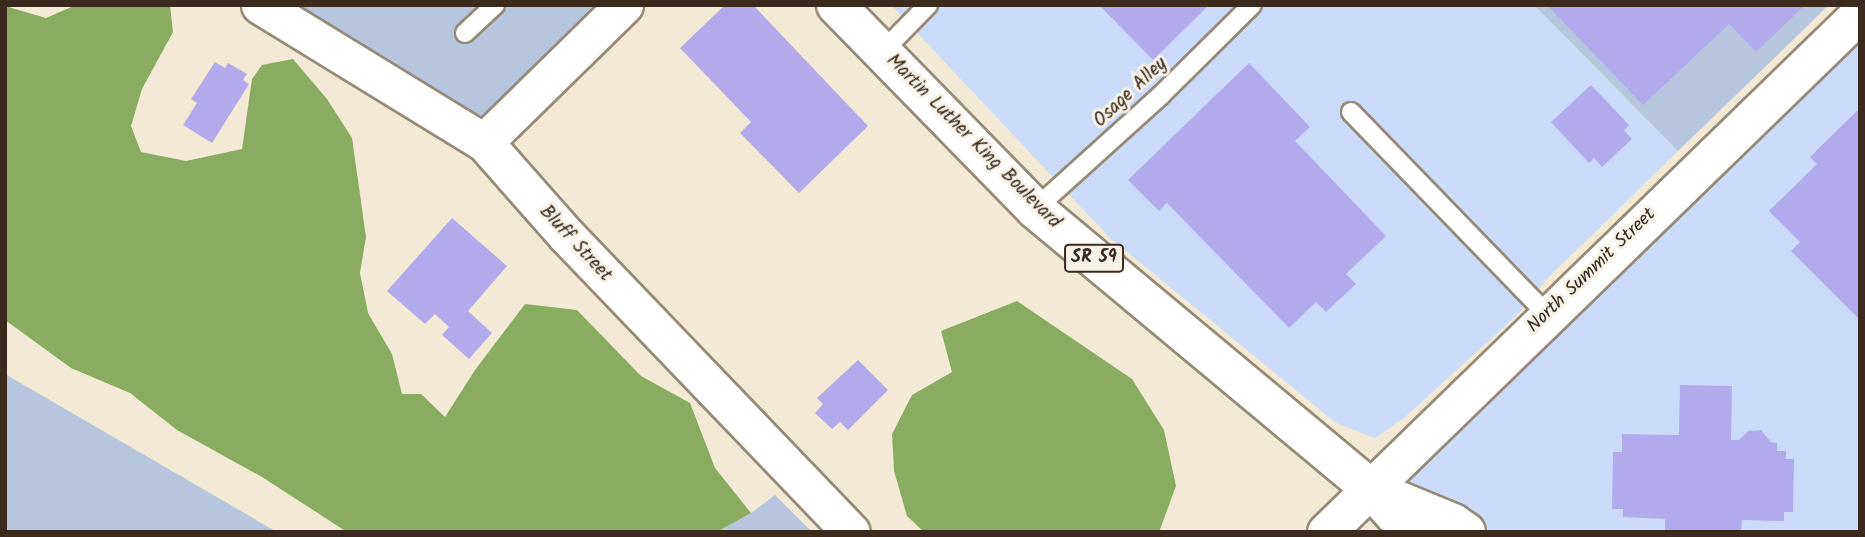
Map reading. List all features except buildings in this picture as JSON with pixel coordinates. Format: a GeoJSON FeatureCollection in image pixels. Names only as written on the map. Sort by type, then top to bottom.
{"type":"FeatureCollection","features":[{"type":"Feature","properties":{"kind":"main road","name":"Martin Luther King Boulevard"},"geometry":{"type":"LineString","coordinates":[[836,5],[1035,209],[1371,489],[1410,532]]}},
{"type":"Feature","properties":{"kind":"main road","name":"Martin Luther King Boulevard"},"geometry":{"type":"LineString","coordinates":[[1371,489],[1453,523],[1466,532]]}},
{"type":"Feature","properties":{"kind":"street","name":"Bluff Street"},"geometry":{"type":"LineString","coordinates":[[260,5],[484,142],[567,236],[851,532]]}},
{"type":"Feature","properties":{"kind":"street"},"geometry":{"type":"LineString","coordinates":[[484,142],[624,5]]}},
{"type":"Feature","properties":{"kind":"street","name":"North Summit Street"},"geometry":{"type":"LineString","coordinates":[[1326,532],[1860,13]]}},
{"type":"Feature","properties":{"kind":"lane"},"geometry":{"type":"LineString","coordinates":[[465,33],[495,5]]}},
{"type":"Feature","properties":{"kind":"lane"},"geometry":{"type":"LineString","coordinates":[[882,52],[928,5]]}},
{"type":"Feature","properties":{"kind":"lane","name":"Osage Alley"},"geometry":{"type":"LineString","coordinates":[[1035,209],[1161,95],[1252,5]]}},
{"type":"Feature","properties":{"kind":"lane"},"geometry":{"type":"LineString","coordinates":[[1351,112],[1548,314]]}},
{"type":"Feature","properties":{"kind":"shaded area"},"geometry":{"type":"Polygon","coordinates":[[[282,5],[609,5],[484,126],[282,5]]]}},
{"type":"Feature","properties":{"kind":"shaded area"},"geometry":{"type":"Polygon","coordinates":[[[891,5],[1534,5],[1678,151],[1548,278],[1516,316],[1404,418],[1375,438],[1336,423],[1110,238],[891,5]]]}},
{"type":"Feature","properties":{"kind":"shaded area"},"geometry":{"type":"Polygon","coordinates":[[[1534,5],[1829,5],[1678,151],[1534,5]]]}},
{"type":"Feature","properties":{"kind":"shaded area"},"geometry":{"type":"Polygon","coordinates":[[[1860,44],[1860,532],[1482,532],[1384,485],[1860,44]]]}},
{"type":"Feature","properties":{"kind":"shaded area"},"geometry":{"type":"Polygon","coordinates":[[[5,374],[277,532],[5,532],[5,374]]]}},
{"type":"Feature","properties":{"kind":"shaded area"},"geometry":{"type":"Polygon","coordinates":[[[775,495],[812,532],[717,532],[751,513],[775,495]]]}},
{"type":"Feature","properties":{"kind":"green space"},"geometry":{"type":"Polygon","coordinates":[[[76,5],[170,5],[173,32],[142,89],[131,126],[141,152],[186,161],[242,149],[252,79],[262,65],[293,59],[327,99],[352,138],[366,237],[360,273],[368,313],[392,354],[402,394],[421,394],[445,417],[475,370],[525,304],[577,310],[641,376],[690,403],[715,468],[751,513],[717,532],[347,532],[262,477],[177,430],[130,393],[71,368],[5,320],[5,6],[46,18],[76,5]]]}},
{"type":"Feature","properties":{"kind":"green space"},"geometry":{"type":"Polygon","coordinates":[[[1017,301],[1132,379],[1164,430],[1176,486],[1159,532],[924,532],[907,516],[894,471],[892,434],[912,395],[952,372],[941,331],[1017,301]]]}}]}
